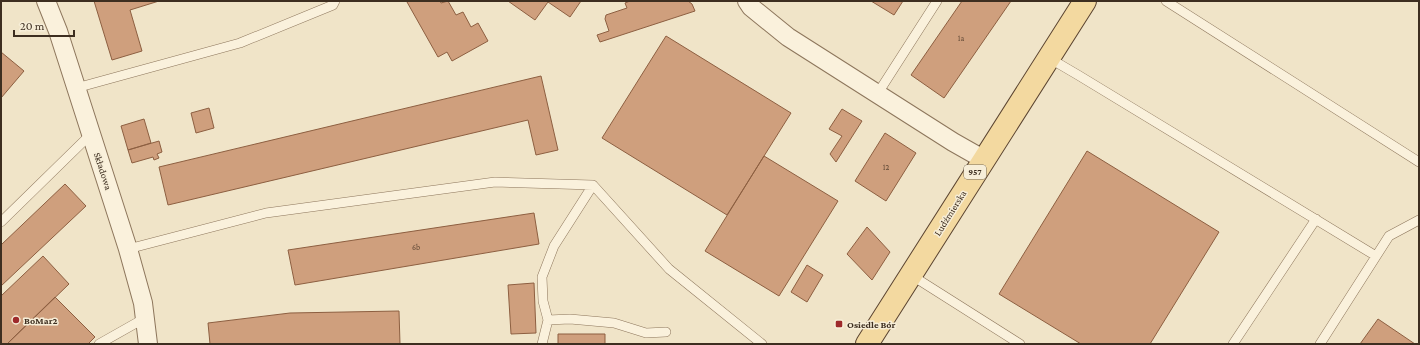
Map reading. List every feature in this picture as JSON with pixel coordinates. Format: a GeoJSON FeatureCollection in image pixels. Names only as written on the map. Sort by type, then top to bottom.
{"type":"FeatureCollection","features":[{"type":"Feature","properties":{"kind":"main road","name":"Ludźmierska"},"geometry":{"type":"LineString","coordinates":[[866,344],[1085,1]]}},
{"type":"Feature","properties":{"kind":"street","name":"Składowa"},"geometry":{"type":"LineString","coordinates":[[46,1],[58,31],[128,249],[143,303],[148,344]]}},
{"type":"Feature","properties":{"kind":"street"},"geometry":{"type":"LineString","coordinates":[[747,1],[751,7],[788,37],[953,142],[984,159]]}},
{"type":"Feature","properties":{"kind":"lane"},"geometry":{"type":"LineString","coordinates":[[76,88],[240,43],[334,5],[335,1]]}},
{"type":"Feature","properties":{"kind":"lane"},"geometry":{"type":"LineString","coordinates":[[878,93],[937,1]]}},
{"type":"Feature","properties":{"kind":"lane"},"geometry":{"type":"LineString","coordinates":[[1166,1],[1419,162]]}},
{"type":"Feature","properties":{"kind":"lane"},"geometry":{"type":"LineString","coordinates":[[1048,58],[1078,74],[1376,256]]}},
{"type":"Feature","properties":{"kind":"lane"},"geometry":{"type":"LineString","coordinates":[[1,222],[91,134]]}},
{"type":"Feature","properties":{"kind":"lane"},"geometry":{"type":"LineString","coordinates":[[128,249],[274,212],[495,182],[593,185],[669,269],[762,344]]}},
{"type":"Feature","properties":{"kind":"lane"},"geometry":{"type":"LineString","coordinates":[[542,344],[548,320],[544,301],[542,277],[554,246],[593,185]]}},
{"type":"Feature","properties":{"kind":"lane"},"geometry":{"type":"LineString","coordinates":[[1233,344],[1316,219]]}},
{"type":"Feature","properties":{"kind":"lane"},"geometry":{"type":"LineString","coordinates":[[1320,344],[1389,236],[1419,220]]}},
{"type":"Feature","properties":{"kind":"lane"},"geometry":{"type":"LineString","coordinates":[[911,275],[1020,344]]}},
{"type":"Feature","properties":{"kind":"lane"},"geometry":{"type":"LineString","coordinates":[[99,344],[145,318]]}},
{"type":"Feature","properties":{"kind":"lane"},"geometry":{"type":"LineString","coordinates":[[548,320],[570,319],[614,322],[646,333],[666,332]]}},
{"type":"Feature","properties":{"kind":"building"},"geometry":{"type":"Polygon","coordinates":[[[94,1],[159,1],[130,10],[142,51],[112,60],[94,1]]]}},
{"type":"Feature","properties":{"kind":"building"},"geometry":{"type":"Polygon","coordinates":[[[440,1],[441,3],[448,1],[456,15],[463,12],[471,27],[478,23],[488,41],[452,61],[447,52],[438,57],[407,2],[440,1]]]}},
{"type":"Feature","properties":{"kind":"building"},"geometry":{"type":"Polygon","coordinates":[[[508,1],[581,1],[570,17],[548,2],[535,20],[508,1]]]}},
{"type":"Feature","properties":{"kind":"building"},"geometry":{"type":"Polygon","coordinates":[[[630,1],[688,1],[692,4],[695,11],[600,42],[597,35],[609,31],[605,19],[606,15],[627,8],[625,3],[630,1]]]}},
{"type":"Feature","properties":{"kind":"building"},"geometry":{"type":"Polygon","coordinates":[[[871,1],[903,1],[894,15],[871,1]]]}},
{"type":"Feature","properties":{"kind":"building"},"geometry":{"type":"Polygon","coordinates":[[[962,1],[1011,1],[944,98],[911,75],[962,1]]]}},
{"type":"Feature","properties":{"kind":"building"},"geometry":{"type":"Polygon","coordinates":[[[666,36],[791,113],[727,215],[602,138],[666,36]]]}},
{"type":"Feature","properties":{"kind":"building"},"geometry":{"type":"Polygon","coordinates":[[[1,52],[24,71],[1,98],[1,52]]]}},
{"type":"Feature","properties":{"kind":"building"},"geometry":{"type":"Polygon","coordinates":[[[541,76],[558,150],[536,155],[528,120],[168,205],[159,167],[541,76]]]}},
{"type":"Feature","properties":{"kind":"building"},"geometry":{"type":"Polygon","coordinates":[[[209,108],[214,128],[196,133],[191,113],[209,108]]]}},
{"type":"Feature","properties":{"kind":"building"},"geometry":{"type":"Polygon","coordinates":[[[842,109],[862,121],[836,162],[830,154],[842,136],[829,129],[842,109]]]}},
{"type":"Feature","properties":{"kind":"building"},"geometry":{"type":"Polygon","coordinates":[[[144,119],[151,143],[128,150],[121,126],[144,119]]]}},
{"type":"Feature","properties":{"kind":"building"},"geometry":{"type":"Polygon","coordinates":[[[885,133],[916,153],[886,201],[855,181],[885,133]]]}},
{"type":"Feature","properties":{"kind":"building"},"geometry":{"type":"Polygon","coordinates":[[[159,141],[162,152],[157,154],[159,158],[154,160],[153,157],[132,163],[128,150],[159,141]]]}},
{"type":"Feature","properties":{"kind":"building"},"geometry":{"type":"Polygon","coordinates":[[[1087,151],[1219,232],[1150,344],[1081,344],[999,294],[1087,151]]]}},
{"type":"Feature","properties":{"kind":"building"},"geometry":{"type":"Polygon","coordinates":[[[764,156],[838,201],[779,296],[705,251],[764,156]]]}},
{"type":"Feature","properties":{"kind":"building"},"geometry":{"type":"Polygon","coordinates":[[[65,184],[86,206],[1,286],[1,245],[65,184]]]}},
{"type":"Feature","properties":{"kind":"building"},"geometry":{"type":"Polygon","coordinates":[[[534,213],[539,244],[295,285],[288,250],[534,213]]]}},
{"type":"Feature","properties":{"kind":"building"},"geometry":{"type":"Polygon","coordinates":[[[867,227],[890,252],[872,280],[847,254],[867,227]]]}},
{"type":"Feature","properties":{"kind":"building","name":"BoMar2"},"geometry":{"type":"Polygon","coordinates":[[[43,256],[69,284],[7,344],[1,344],[1,296],[43,256]]]}},
{"type":"Feature","properties":{"kind":"building"},"geometry":{"type":"Polygon","coordinates":[[[807,265],[823,275],[807,302],[791,292],[807,265]]]}},
{"type":"Feature","properties":{"kind":"building"},"geometry":{"type":"Polygon","coordinates":[[[534,283],[536,333],[511,334],[508,285],[534,283]]]}},
{"type":"Feature","properties":{"kind":"building"},"geometry":{"type":"Polygon","coordinates":[[[55,297],[95,337],[88,344],[7,344],[55,297]]]}},
{"type":"Feature","properties":{"kind":"building"},"geometry":{"type":"Polygon","coordinates":[[[399,311],[400,344],[210,344],[208,323],[290,313],[399,311]]]}},
{"type":"Feature","properties":{"kind":"building"},"geometry":{"type":"Polygon","coordinates":[[[1378,319],[1415,344],[1360,344],[1378,319]]]}},
{"type":"Feature","properties":{"kind":"building"},"geometry":{"type":"Polygon","coordinates":[[[558,334],[605,334],[605,344],[558,344],[558,334]]]}},
{"type":"Feature","properties":{"kind":"place","name":"BoMar2"},"geometry":{"type":"Point","coordinates":[16,320]}},
{"type":"Feature","properties":{"kind":"place","name":"Osiedle Bór"},"geometry":{"type":"Point","coordinates":[839,324]}}]}
